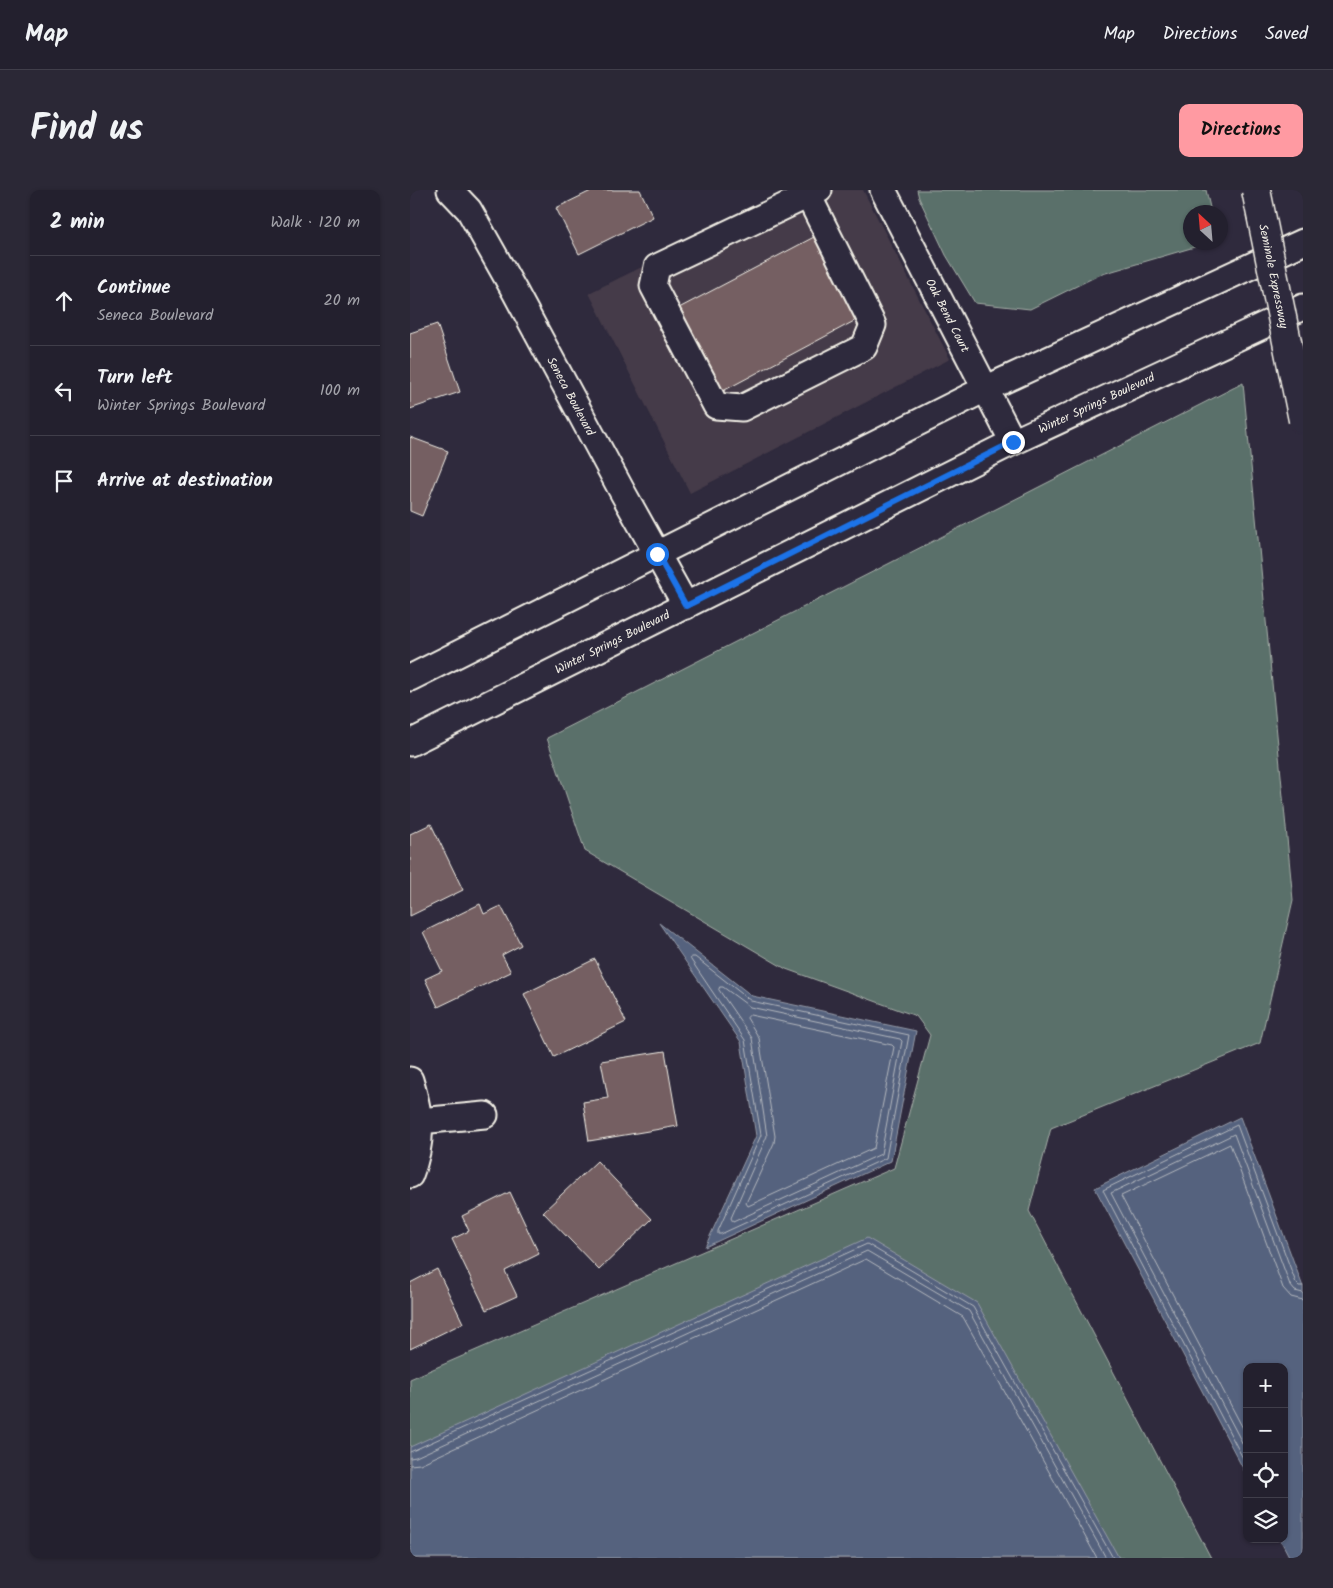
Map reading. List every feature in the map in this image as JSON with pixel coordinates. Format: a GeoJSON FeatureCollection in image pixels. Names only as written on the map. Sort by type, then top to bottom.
{"type":"FeatureCollection","features":[{"type":"Feature","properties":{"kind":"highway","name":"Seminole Expressway"},"geometry":{"type":"LineString","coordinates":[[1256,190],[1303,420]]}},
{"type":"Feature","properties":{"kind":"street","name":"Seneca Boulevard"},"geometry":{"type":"LineString","coordinates":[[450,190],[468,210],[478,226],[686,606]]}},
{"type":"Feature","properties":{"kind":"street","name":"Oak Bend Court"},"geometry":{"type":"LineString","coordinates":[[883,190],[1013,442]]}},
{"type":"Feature","properties":{"kind":"street"},"geometry":{"type":"LineString","coordinates":[[813,193],[873,325],[864,347],[742,408],[716,406],[653,286],[657,267],[813,193]]}},
{"type":"Feature","properties":{"kind":"street"},"geometry":{"type":"LineString","coordinates":[[410,678],[985,389],[1303,242]]}},
{"type":"Feature","properties":{"kind":"street","name":"Winter Springs Boulevard"},"geometry":{"type":"LineString","coordinates":[[410,744],[1013,442],[1303,307]]}},
{"type":"Feature","properties":{"kind":"street"},"geometry":{"type":"LineString","coordinates":[[410,1080],[418,1105],[420,1134],[418,1155],[410,1175]]}},
{"type":"Feature","properties":{"kind":"street"},"geometry":{"type":"LineString","coordinates":[[419,1121],[485,1115]]}},
{"type":"Feature","properties":{"kind":"shaded area"},"geometry":{"type":"Polygon","coordinates":[[[798,190],[863,190],[950,359],[690,493],[589,293],[798,190]]]}},
{"type":"Feature","properties":{"kind":"green space"},"geometry":{"type":"Polygon","coordinates":[[[917,190],[1206,190],[1209,205],[1183,205],[1184,250],[1099,275],[1030,309],[975,303],[946,255],[917,190]]]}},
{"type":"Feature","properties":{"kind":"green space"},"geometry":{"type":"Polygon","coordinates":[[[1243,383],[1293,900],[1260,1043],[1051,1128],[1029,1211],[1211,1558],[410,1558],[410,1379],[894,1168],[930,1035],[916,1016],[786,969],[585,851],[547,738],[1243,383]]]}},
{"type":"Feature","properties":{"kind":"water"},"geometry":{"type":"Polygon","coordinates":[[[659,923],[752,996],[916,1031],[891,1161],[705,1247],[756,1136],[741,1042],[659,923]]]}},
{"type":"Feature","properties":{"kind":"water"},"geometry":{"type":"Polygon","coordinates":[[[1240,1117],[1303,1287],[1303,1558],[1290,1558],[1282,1543],[1288,1543],[1288,1363],[1243,1363],[1243,1468],[1095,1188],[1240,1117]]]}},
{"type":"Feature","properties":{"kind":"water"},"geometry":{"type":"Polygon","coordinates":[[[867,1238],[977,1303],[1119,1558],[410,1558],[410,1447],[867,1238]]]}},
{"type":"Feature","properties":{"kind":"building"},"geometry":{"type":"Polygon","coordinates":[[[593,190],[640,190],[653,217],[579,254],[556,208],[593,190]]]}},
{"type":"Feature","properties":{"kind":"building"},"geometry":{"type":"Polygon","coordinates":[[[814,237],[858,319],[723,391],[679,308],[814,237]]]}},
{"type":"Feature","properties":{"kind":"building"},"geometry":{"type":"Polygon","coordinates":[[[437,324],[460,392],[410,409],[410,333],[437,324]]]}},
{"type":"Feature","properties":{"kind":"building"},"geometry":{"type":"Polygon","coordinates":[[[410,437],[448,451],[422,516],[410,511],[410,437]]]}},
{"type":"Feature","properties":{"kind":"building"},"geometry":{"type":"Polygon","coordinates":[[[431,824],[463,890],[410,916],[410,834],[431,824]]]}},
{"type":"Feature","properties":{"kind":"building"},"geometry":{"type":"Polygon","coordinates":[[[480,904],[484,914],[501,906],[521,945],[502,955],[511,972],[438,1007],[425,979],[442,971],[423,932],[480,904]]]}},
{"type":"Feature","properties":{"kind":"building"},"geometry":{"type":"Polygon","coordinates":[[[595,959],[626,1022],[554,1057],[524,994],[595,959]]]}},
{"type":"Feature","properties":{"kind":"building"},"geometry":{"type":"Polygon","coordinates":[[[665,1051],[678,1126],[589,1141],[583,1102],[608,1098],[601,1061],[665,1051]]]}},
{"type":"Feature","properties":{"kind":"building"},"geometry":{"type":"Polygon","coordinates":[[[597,1161],[652,1219],[599,1270],[543,1212],[597,1161]]]}},
{"type":"Feature","properties":{"kind":"building"},"geometry":{"type":"Polygon","coordinates":[[[510,1192],[539,1254],[505,1271],[517,1296],[486,1310],[452,1239],[469,1231],[462,1216],[510,1192]]]}},
{"type":"Feature","properties":{"kind":"building"},"geometry":{"type":"Polygon","coordinates":[[[437,1269],[463,1323],[410,1349],[410,1283],[437,1269]]]}},
{"type":"Feature","properties":{"kind":"route"},"geometry":{"type":"LineString","coordinates":[[657,554],[686,606],[1013,442]]}}]}
